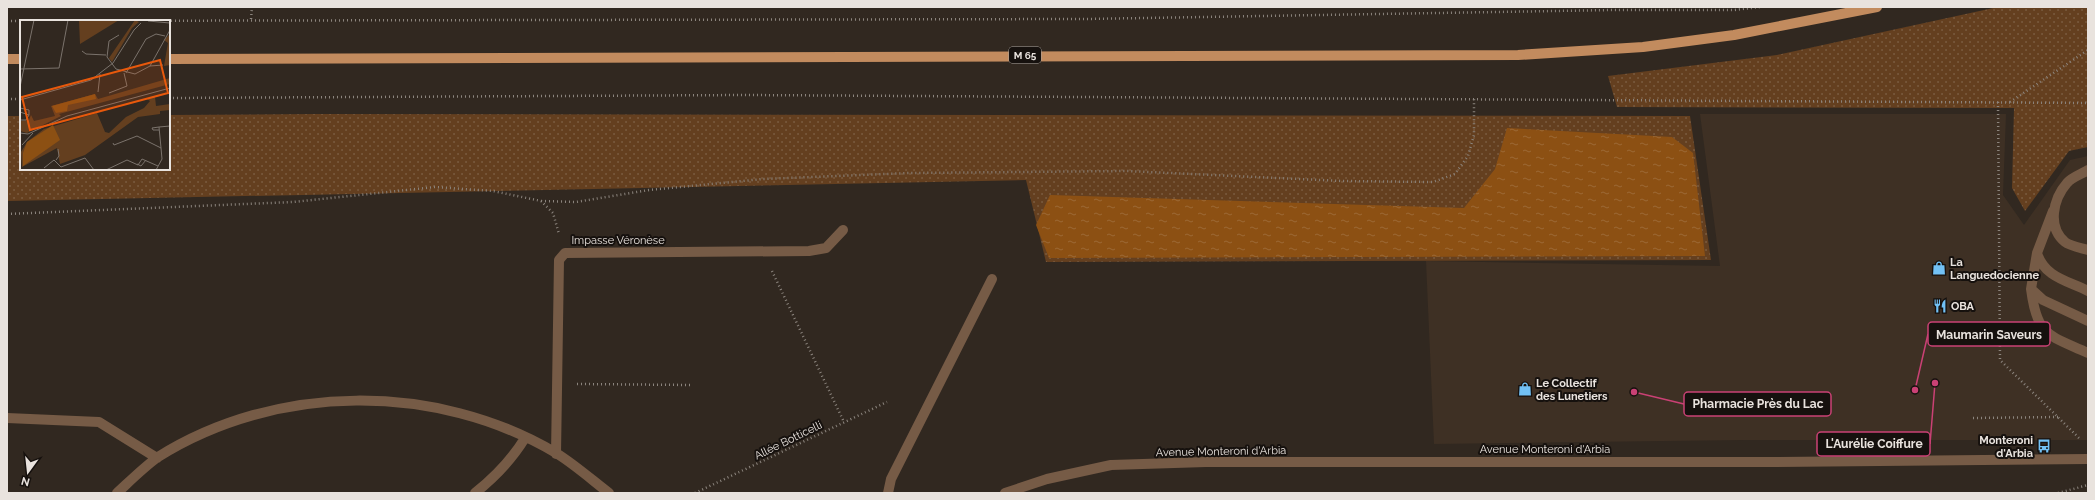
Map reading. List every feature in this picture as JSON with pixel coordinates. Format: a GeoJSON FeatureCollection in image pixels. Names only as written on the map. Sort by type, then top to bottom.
{"type":"FeatureCollection","features":[{"type":"Feature","properties":{"kind":"main road","name":"M 65"},"geometry":{"type":"LineString","coordinates":[[170,59],[1518,55],[1643,47],[1734,35],[1877,7]]}},
{"type":"Feature","properties":{"kind":"main road"},"geometry":{"type":"LineString","coordinates":[[7,59],[20,59]]}},
{"type":"Feature","properties":{"kind":"street"},"geometry":{"type":"LineString","coordinates":[[2088,170],[2068,182],[2060,194],[2037,253],[2031,289],[2033,306],[2042,330],[2049,335],[2088,353]]}},
{"type":"Feature","properties":{"kind":"street"},"geometry":{"type":"LineString","coordinates":[[2053,211],[2055,229],[2065,242],[2088,250]]}},
{"type":"Feature","properties":{"kind":"street","name":"Impasse Véronèse"},"geometry":{"type":"LineString","coordinates":[[556,454],[559,260],[565,253],[809,251],[826,248],[843,230]]}},
{"type":"Feature","properties":{"kind":"street"},"geometry":{"type":"LineString","coordinates":[[2037,253],[2040,264],[2049,273],[2088,290]]}},
{"type":"Feature","properties":{"kind":"street"},"geometry":{"type":"LineString","coordinates":[[888,493],[892,479],[992,279]]}},
{"type":"Feature","properties":{"kind":"street"},"geometry":{"type":"LineString","coordinates":[[2031,289],[2043,300],[2088,321]]}},
{"type":"Feature","properties":{"kind":"street"},"geometry":{"type":"LineString","coordinates":[[117,493],[157,458],[208,430],[269,410],[300,405],[358,400],[407,403],[458,412],[509,430],[556,454],[609,493]]}},
{"type":"Feature","properties":{"kind":"street"},"geometry":{"type":"LineString","coordinates":[[7,418],[98,422],[157,458]]}},
{"type":"Feature","properties":{"kind":"street"},"geometry":{"type":"LineString","coordinates":[[474,493],[496,476],[514,456],[525,438]]}},
{"type":"Feature","properties":{"kind":"street","name":"Avenue Monteroni d'Arbia"},"geometry":{"type":"LineString","coordinates":[[1005,493],[1047,480],[1111,465],[1222,462],[1775,462],[2088,459]]}},
{"type":"Feature","properties":{"kind":"path"},"geometry":{"type":"LineString","coordinates":[[251,19],[252,7]]}},
{"type":"Feature","properties":{"kind":"path"},"geometry":{"type":"LineString","coordinates":[[129,20],[1085,19],[1613,10],[1734,10],[1761,7]]}},
{"type":"Feature","properties":{"kind":"path"},"geometry":{"type":"LineString","coordinates":[[7,21],[20,21]]}},
{"type":"Feature","properties":{"kind":"path"},"geometry":{"type":"LineString","coordinates":[[2010,102],[2088,50]]}},
{"type":"Feature","properties":{"kind":"path"},"geometry":{"type":"LineString","coordinates":[[170,98],[753,95],[2088,103]]}},
{"type":"Feature","properties":{"kind":"path"},"geometry":{"type":"LineString","coordinates":[[7,99],[20,99]]}},
{"type":"Feature","properties":{"kind":"path"},"geometry":{"type":"LineString","coordinates":[[7,214],[293,202],[435,187],[494,191],[541,201],[576,202],[649,190],[763,179],[910,173],[1127,171],[1342,181],[1433,182],[1455,174],[1468,156],[1474,135],[1474,99]]}},
{"type":"Feature","properties":{"kind":"path"},"geometry":{"type":"LineString","coordinates":[[541,201],[553,213],[565,253]]}},
{"type":"Feature","properties":{"kind":"path"},"geometry":{"type":"LineString","coordinates":[[763,252],[844,422]]}},
{"type":"Feature","properties":{"kind":"path"},"geometry":{"type":"LineString","coordinates":[[557,384],[692,385]]}},
{"type":"Feature","properties":{"kind":"path","name":"Allée Botticelli"},"geometry":{"type":"LineString","coordinates":[[695,493],[887,402]]}},
{"type":"Feature","properties":{"kind":"path"},"geometry":{"type":"LineString","coordinates":[[1973,418],[2058,417]]}},
{"type":"Feature","properties":{"kind":"path"},"geometry":{"type":"LineString","coordinates":[[2058,493],[2088,485]]}},
{"type":"Feature","properties":{"kind":"shaded area"},"geometry":{"type":"Polygon","coordinates":[[[1998,7],[2088,7],[2088,147],[2069,151],[2025,211],[2012,188],[2014,108],[1617,107],[1608,76],[1777,55],[1998,7]]]}},
{"type":"Feature","properties":{"kind":"shaded area"},"geometry":{"type":"Polygon","coordinates":[[[1700,114],[2006,114],[2003,195],[2024,225],[2070,160],[2088,156],[2088,440],[1744,440],[1434,444],[1426,261],[1720,266],[1700,114]]]}},
{"type":"Feature","properties":{"kind":"shaded area"},"geometry":{"type":"Polygon","coordinates":[[[170,115],[1690,116],[1711,260],[1046,262],[1026,180],[7,201],[7,116],[20,116],[20,170],[170,170],[170,115]]]}},
{"type":"Feature","properties":{"kind":"water"},"geometry":{"type":"Polygon","coordinates":[[[1507,128],[1672,137],[1693,153],[1705,256],[1049,258],[1036,225],[1050,195],[1464,208],[1495,169],[1507,128]]]}},
{"type":"Feature","properties":{"kind":"place","name":"La Languedocienne"},"geometry":{"type":"Point","coordinates":[1939,268]}},
{"type":"Feature","properties":{"kind":"place","name":"OBA"},"geometry":{"type":"Point","coordinates":[1940,306]}},
{"type":"Feature","properties":{"kind":"place","name":"L'Aurélie Coiffure"},"geometry":{"type":"Point","coordinates":[1935,383]}},
{"type":"Feature","properties":{"kind":"place","name":"Le Collectif des Lunetiers"},"geometry":{"type":"Point","coordinates":[1525,389]}},
{"type":"Feature","properties":{"kind":"place","name":"Maumarin Saveurs"},"geometry":{"type":"Point","coordinates":[1915,390]}},
{"type":"Feature","properties":{"kind":"place","name":"Pharmacie Près du Lac"},"geometry":{"type":"Point","coordinates":[1634,392]}},
{"type":"Feature","properties":{"kind":"place","name":"Monteroni d'Arbia"},"geometry":{"type":"Point","coordinates":[2044,446]}}]}
